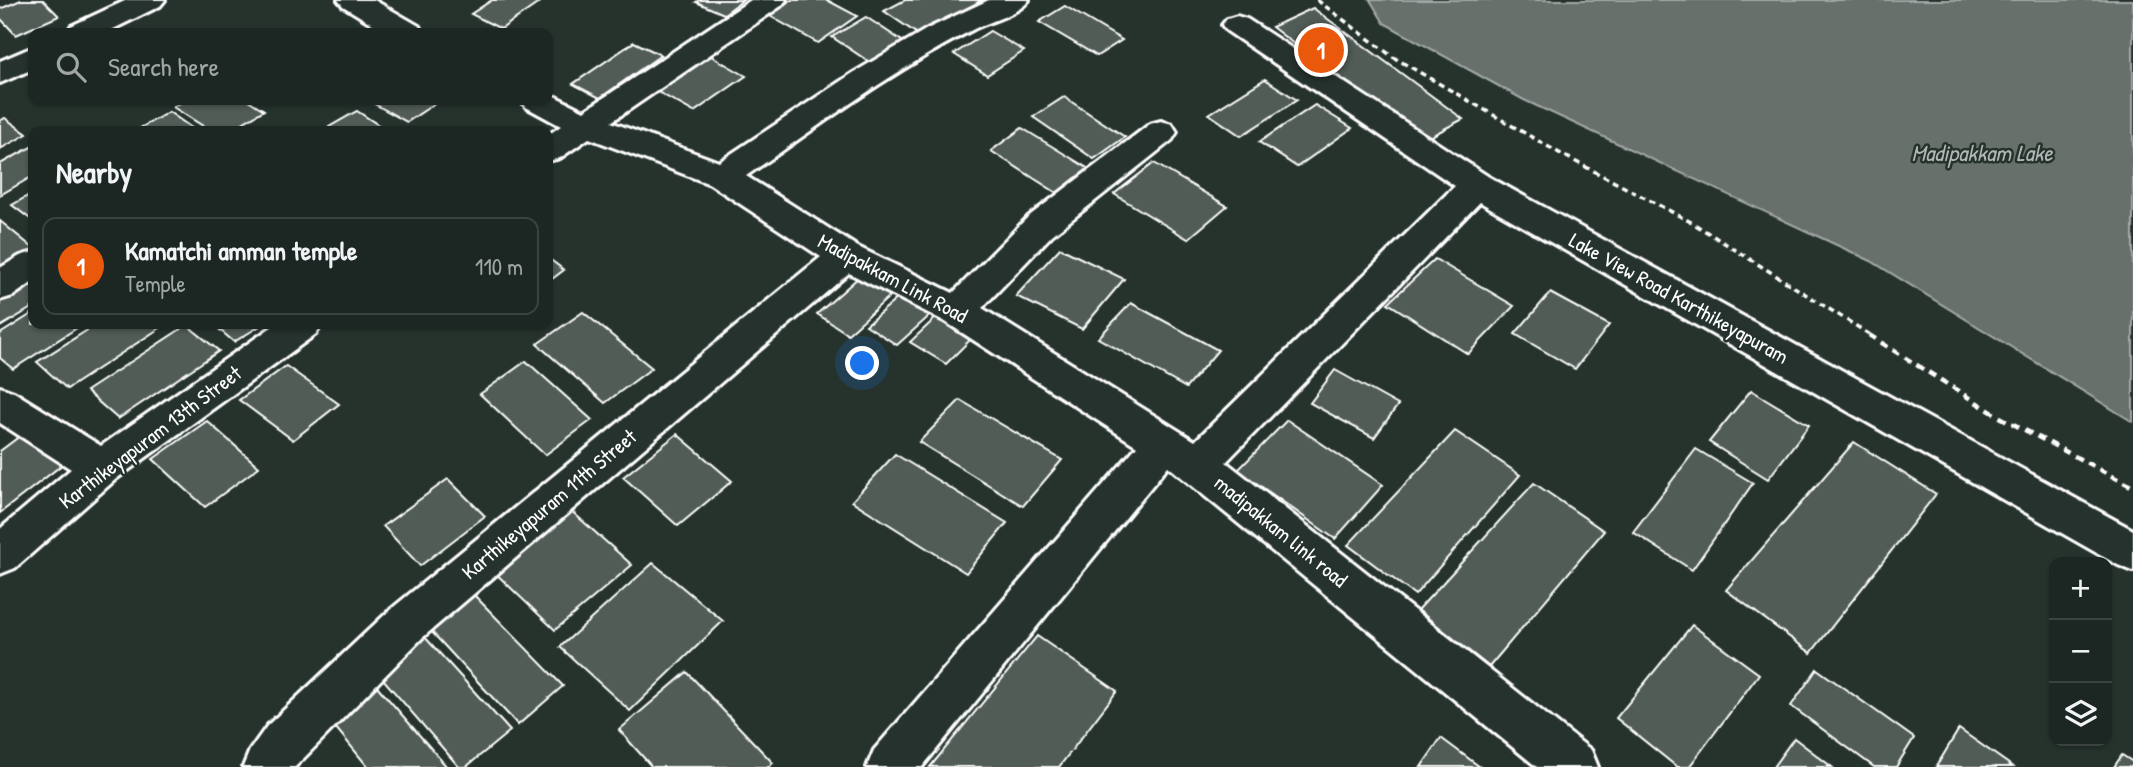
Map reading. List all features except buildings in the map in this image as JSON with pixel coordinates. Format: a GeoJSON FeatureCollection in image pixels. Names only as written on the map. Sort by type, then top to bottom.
{"type":"FeatureCollection","features":[{"type":"Feature","properties":{"kind":"street"},"geometry":{"type":"LineString","coordinates":[[92,28],[150,0]]}},
{"type":"Feature","properties":{"kind":"street"},"geometry":{"type":"LineString","coordinates":[[353,0],[400,28]]}},
{"type":"Feature","properties":{"kind":"street"},"geometry":{"type":"LineString","coordinates":[[553,146],[771,0]]}},
{"type":"Feature","properties":{"kind":"street"},"geometry":{"type":"LineString","coordinates":[[722,176],[883,69],[960,24],[1014,0]]}},
{"type":"Feature","properties":{"kind":"street","name":"Lake View Road Karthikeyapuram"},"geometry":{"type":"LineString","coordinates":[[1237,25],[1477,184],[2133,552]]}},
{"type":"Feature","properties":{"kind":"street"},"geometry":{"type":"LineString","coordinates":[[0,73],[28,59]]}},
{"type":"Feature","properties":{"kind":"street","name":"Madipakkam Link Road"},"geometry":{"type":"LineString","coordinates":[[547,105],[584,124],[722,176],[846,256],[957,311],[1181,453]]}},
{"type":"Feature","properties":{"kind":"street"},"geometry":{"type":"LineString","coordinates":[[957,311],[1040,226],[1161,132]]}},
{"type":"Feature","properties":{"kind":"street","name":"madipakkam link road"},"geometry":{"type":"LineString","coordinates":[[1477,184],[1181,453],[1574,767]]}},
{"type":"Feature","properties":{"kind":"street","name":"Karthikeyapuram 11th Street"},"geometry":{"type":"LineString","coordinates":[[285,759],[406,624],[846,256]]}},
{"type":"Feature","properties":{"kind":"street"},"geometry":{"type":"LineString","coordinates":[[0,286],[28,268]]}},
{"type":"Feature","properties":{"kind":"street","name":"Karthikeyapuram 13th Street"},"geometry":{"type":"LineString","coordinates":[[0,555],[102,467],[296,329]]}},
{"type":"Feature","properties":{"kind":"street"},"geometry":{"type":"LineString","coordinates":[[0,402],[102,467]]}},
{"type":"Feature","properties":{"kind":"street"},"geometry":{"type":"LineString","coordinates":[[891,767],[1181,453]]}},
{"type":"Feature","properties":{"kind":"path"},"geometry":{"type":"LineString","coordinates":[[1317,0],[1393,57],[1561,154],[1691,222],[1998,416],[2133,487]]}},
{"type":"Feature","properties":{"kind":"water","name":"Madipakkam Lake"},"geometry":{"type":"Polygon","coordinates":[[[1370,0],[2133,0],[2133,422],[1871,261],[1524,100],[1384,23],[1370,0]]]}},
{"type":"Feature","properties":{"kind":"place","name":"Kamatchi amman temple"},"geometry":{"type":"Point","coordinates":[1321,50]}}]}
